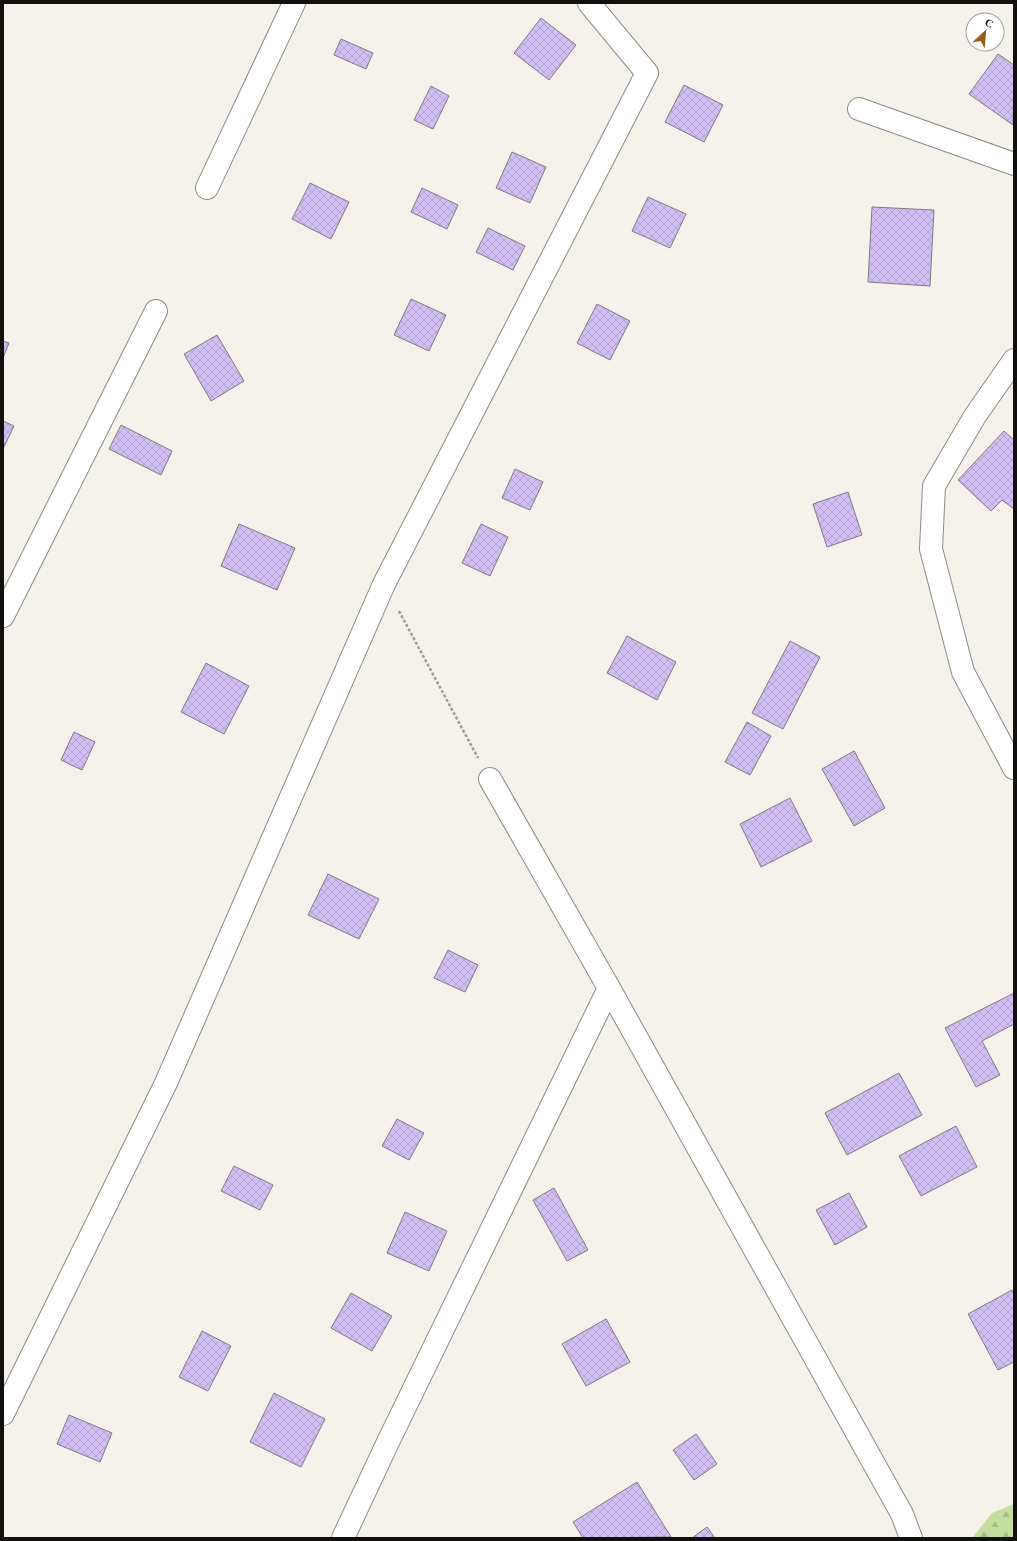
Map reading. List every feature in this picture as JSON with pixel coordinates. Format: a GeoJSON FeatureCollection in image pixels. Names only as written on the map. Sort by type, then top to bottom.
{"type":"FeatureCollection","features":[{"type":"Feature","properties":{"kind":"street"},"geometry":{"type":"LineString","coordinates":[[207,188],[294,3]]}},
{"type":"Feature","properties":{"kind":"street"},"geometry":{"type":"LineString","coordinates":[[3,1414],[166,1083],[384,584],[647,73],[589,3]]}},
{"type":"Feature","properties":{"kind":"street"},"geometry":{"type":"LineString","coordinates":[[859,109],[1014,164]]}},
{"type":"Feature","properties":{"kind":"street"},"geometry":{"type":"LineString","coordinates":[[3,616],[156,311]]}},
{"type":"Feature","properties":{"kind":"street"},"geometry":{"type":"LineString","coordinates":[[1014,360],[975,416],[934,486],[931,549],[964,672],[1014,768]]}},
{"type":"Feature","properties":{"kind":"street"},"geometry":{"type":"LineString","coordinates":[[490,780],[609,988],[902,1514],[911,1538]]}},
{"type":"Feature","properties":{"kind":"street"},"geometry":{"type":"LineString","coordinates":[[343,1538],[388,1442],[609,988]]}},
{"type":"Feature","properties":{"kind":"path"},"geometry":{"type":"LineString","coordinates":[[384,584],[490,780]]}},
{"type":"Feature","properties":{"kind":"green space"},"geometry":{"type":"Polygon","coordinates":[[[1014,1504],[1014,1538],[972,1538],[992,1513],[1014,1504]]]}},
{"type":"Feature","properties":{"kind":"building"},"geometry":{"type":"Polygon","coordinates":[[[541,18],[576,45],[549,80],[514,53],[541,18]]]}},
{"type":"Feature","properties":{"kind":"building"},"geometry":{"type":"Polygon","coordinates":[[[341,39],[373,53],[366,69],[334,55],[341,39]]]}},
{"type":"Feature","properties":{"kind":"building"},"geometry":{"type":"Polygon","coordinates":[[[998,54],[1014,65],[1013,125],[969,94],[998,54]]]}},
{"type":"Feature","properties":{"kind":"building"},"geometry":{"type":"Polygon","coordinates":[[[684,85],[723,105],[704,142],[665,122],[684,85]]]}},
{"type":"Feature","properties":{"kind":"building"},"geometry":{"type":"Polygon","coordinates":[[[431,86],[449,96],[433,129],[414,120],[431,86]]]}},
{"type":"Feature","properties":{"kind":"building"},"geometry":{"type":"Polygon","coordinates":[[[512,152],[546,167],[530,203],[496,188],[512,152]]]}},
{"type":"Feature","properties":{"kind":"building"},"geometry":{"type":"Polygon","coordinates":[[[310,183],[349,202],[331,239],[292,219],[310,183]]]}},
{"type":"Feature","properties":{"kind":"building"},"geometry":{"type":"Polygon","coordinates":[[[422,188],[458,205],[447,229],[411,212],[422,188]]]}},
{"type":"Feature","properties":{"kind":"building"},"geometry":{"type":"Polygon","coordinates":[[[648,197],[686,214],[670,248],[632,231],[648,197]]]}},
{"type":"Feature","properties":{"kind":"building"},"geometry":{"type":"Polygon","coordinates":[[[872,207],[934,210],[930,286],[868,282],[872,207]]]}},
{"type":"Feature","properties":{"kind":"building"},"geometry":{"type":"Polygon","coordinates":[[[488,228],[525,246],[513,270],[476,252],[488,228]]]}},
{"type":"Feature","properties":{"kind":"building"},"geometry":{"type":"Polygon","coordinates":[[[411,299],[446,315],[429,351],[394,335],[411,299]]]}},
{"type":"Feature","properties":{"kind":"building"},"geometry":{"type":"Polygon","coordinates":[[[597,304],[630,321],[610,360],[577,343],[597,304]]]}},
{"type":"Feature","properties":{"kind":"building"},"geometry":{"type":"Polygon","coordinates":[[[217,335],[244,381],[211,401],[184,354],[217,335]]]}},
{"type":"Feature","properties":{"kind":"building"},"geometry":{"type":"Polygon","coordinates":[[[3,341],[9,343],[3,358],[3,341]]]}},
{"type":"Feature","properties":{"kind":"building"},"geometry":{"type":"Polygon","coordinates":[[[3,421],[14,426],[3,449],[3,421]]]}},
{"type":"Feature","properties":{"kind":"building"},"geometry":{"type":"Polygon","coordinates":[[[121,425],[172,451],[161,475],[109,449],[121,425]]]}},
{"type":"Feature","properties":{"kind":"building"},"geometry":{"type":"Polygon","coordinates":[[[1004,431],[1014,440],[1014,509],[1002,500],[991,511],[958,480],[1004,431]]]}},
{"type":"Feature","properties":{"kind":"building"},"geometry":{"type":"Polygon","coordinates":[[[515,469],[543,482],[530,510],[502,498],[515,469]]]}},
{"type":"Feature","properties":{"kind":"building"},"geometry":{"type":"Polygon","coordinates":[[[848,492],[862,535],[827,547],[813,504],[848,492]]]}},
{"type":"Feature","properties":{"kind":"building"},"geometry":{"type":"Polygon","coordinates":[[[239,524],[295,548],[277,590],[221,566],[239,524]]]}},
{"type":"Feature","properties":{"kind":"building"},"geometry":{"type":"Polygon","coordinates":[[[481,524],[508,537],[490,576],[462,563],[481,524]]]}},
{"type":"Feature","properties":{"kind":"building"},"geometry":{"type":"Polygon","coordinates":[[[627,636],[676,662],[657,700],[607,673],[627,636]]]}},
{"type":"Feature","properties":{"kind":"building"},"geometry":{"type":"Polygon","coordinates":[[[790,641],[820,657],[783,729],[752,713],[790,641]]]}},
{"type":"Feature","properties":{"kind":"building"},"geometry":{"type":"Polygon","coordinates":[[[206,663],[249,686],[224,734],[181,712],[206,663]]]}},
{"type":"Feature","properties":{"kind":"building"},"geometry":{"type":"Polygon","coordinates":[[[747,722],[771,736],[750,775],[725,762],[747,722]]]}},
{"type":"Feature","properties":{"kind":"building"},"geometry":{"type":"Polygon","coordinates":[[[74,732],[95,742],[82,770],[61,760],[74,732]]]}},
{"type":"Feature","properties":{"kind":"building"},"geometry":{"type":"Polygon","coordinates":[[[854,751],[885,808],[854,826],[822,769],[854,751]]]}},
{"type":"Feature","properties":{"kind":"building"},"geometry":{"type":"Polygon","coordinates":[[[790,798],[812,841],[761,867],[740,824],[790,798]]]}},
{"type":"Feature","properties":{"kind":"building"},"geometry":{"type":"Polygon","coordinates":[[[328,874],[379,899],[359,939],[308,915],[328,874]]]}},
{"type":"Feature","properties":{"kind":"building"},"geometry":{"type":"Polygon","coordinates":[[[448,950],[478,965],[465,992],[434,978],[448,950]]]}},
{"type":"Feature","properties":{"kind":"building"},"geometry":{"type":"Polygon","coordinates":[[[1014,993],[1014,1024],[982,1041],[1000,1075],[976,1087],[945,1028],[1014,993]]]}},
{"type":"Feature","properties":{"kind":"building"},"geometry":{"type":"Polygon","coordinates":[[[899,1073],[922,1115],[847,1155],[825,1113],[899,1073]]]}},
{"type":"Feature","properties":{"kind":"building"},"geometry":{"type":"Polygon","coordinates":[[[397,1119],[424,1133],[409,1160],[382,1146],[397,1119]]]}},
{"type":"Feature","properties":{"kind":"building"},"geometry":{"type":"Polygon","coordinates":[[[956,1126],[977,1167],[921,1196],[899,1156],[956,1126]]]}},
{"type":"Feature","properties":{"kind":"building"},"geometry":{"type":"Polygon","coordinates":[[[234,1166],[273,1185],[260,1210],[221,1191],[234,1166]]]}},
{"type":"Feature","properties":{"kind":"building"},"geometry":{"type":"Polygon","coordinates":[[[554,1188],[588,1250],[567,1261],[533,1200],[554,1188]]]}},
{"type":"Feature","properties":{"kind":"building"},"geometry":{"type":"Polygon","coordinates":[[[849,1193],[867,1227],[835,1245],[816,1210],[849,1193]]]}},
{"type":"Feature","properties":{"kind":"building"},"geometry":{"type":"Polygon","coordinates":[[[405,1212],[447,1231],[429,1271],[387,1253],[405,1212]]]}},
{"type":"Feature","properties":{"kind":"building"},"geometry":{"type":"Polygon","coordinates":[[[1012,1290],[1014,1294],[1014,1362],[998,1370],[968,1314],[1012,1290]]]}},
{"type":"Feature","properties":{"kind":"building"},"geometry":{"type":"Polygon","coordinates":[[[351,1293],[392,1316],[372,1351],[331,1328],[351,1293]]]}},
{"type":"Feature","properties":{"kind":"building"},"geometry":{"type":"Polygon","coordinates":[[[606,1319],[630,1362],[586,1386],[562,1344],[606,1319]]]}},
{"type":"Feature","properties":{"kind":"building"},"geometry":{"type":"Polygon","coordinates":[[[202,1331],[231,1346],[208,1391],[179,1377],[202,1331]]]}},
{"type":"Feature","properties":{"kind":"building"},"geometry":{"type":"Polygon","coordinates":[[[274,1393],[325,1419],[301,1467],[250,1442],[274,1393]]]}},
{"type":"Feature","properties":{"kind":"building"},"geometry":{"type":"Polygon","coordinates":[[[69,1415],[112,1433],[100,1462],[57,1444],[69,1415]]]}},
{"type":"Feature","properties":{"kind":"building"},"geometry":{"type":"Polygon","coordinates":[[[696,1434],[717,1464],[694,1480],[673,1450],[696,1434]]]}},
{"type":"Feature","properties":{"kind":"building"},"geometry":{"type":"Polygon","coordinates":[[[637,1482],[671,1537],[583,1538],[573,1522],[637,1482]]]}},
{"type":"Feature","properties":{"kind":"building"},"geometry":{"type":"Polygon","coordinates":[[[707,1527],[715,1538],[692,1538],[707,1527]]]}}]}
